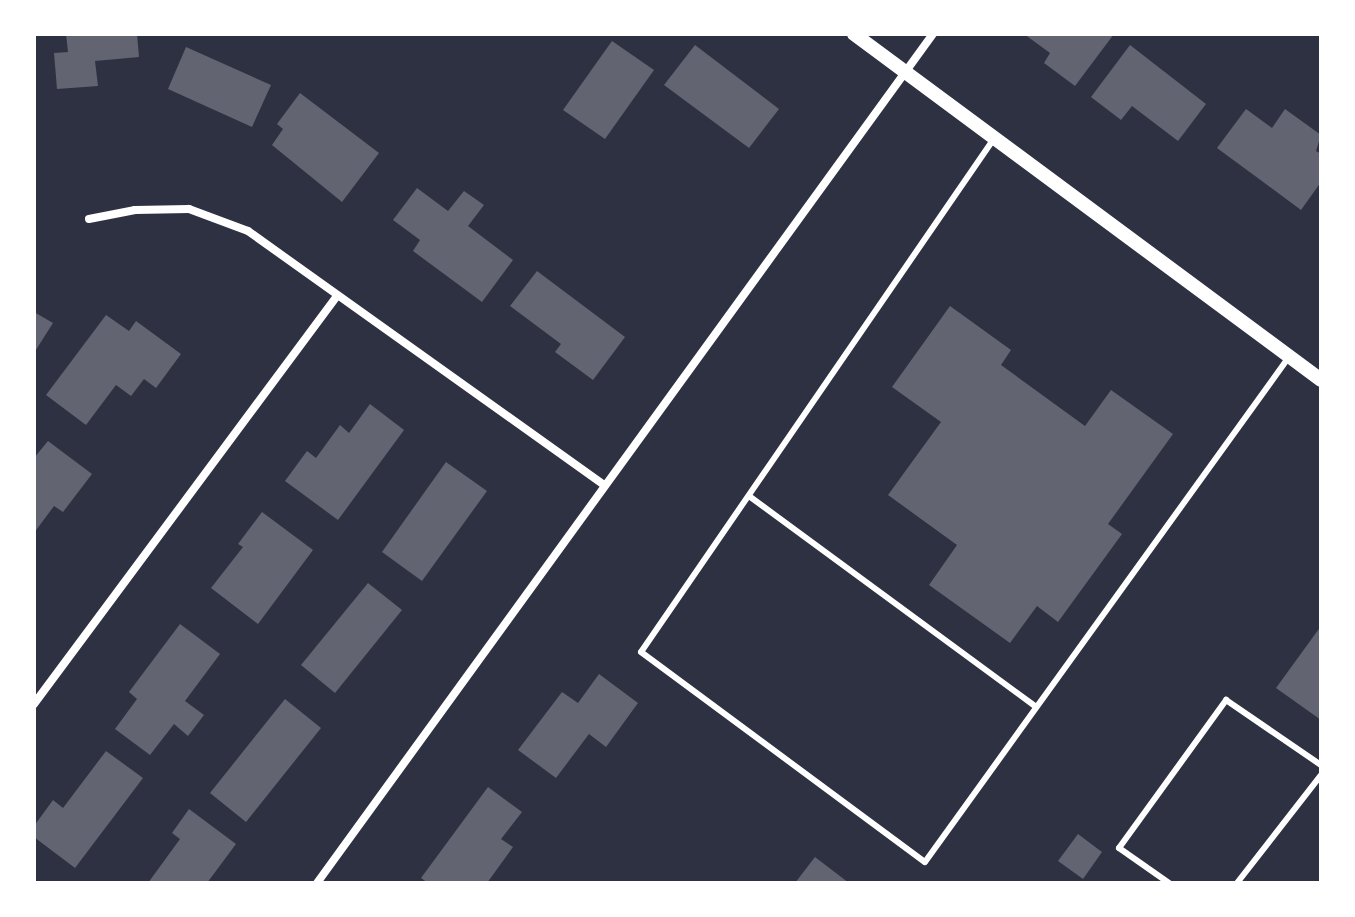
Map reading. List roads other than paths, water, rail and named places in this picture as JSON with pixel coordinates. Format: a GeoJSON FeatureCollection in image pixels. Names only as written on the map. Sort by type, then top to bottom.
{"type":"FeatureCollection","features":[{"type":"Feature","properties":{"kind":"street"},"geometry":{"type":"LineString","coordinates":[[854,34],[1321,380]]}},
{"type":"Feature","properties":{"kind":"street"},"geometry":{"type":"LineString","coordinates":[[317,883],[933,34]]}},
{"type":"Feature","properties":{"kind":"street"},"geometry":{"type":"LineString","coordinates":[[89,219],[135,210],[189,209],[248,231],[604,485]]}},
{"type":"Feature","properties":{"kind":"street"},"geometry":{"type":"LineString","coordinates":[[34,704],[337,296]]}},
{"type":"Feature","properties":{"kind":"lane"},"geometry":{"type":"LineString","coordinates":[[994,139],[641,652],[925,862],[1289,357]]}},
{"type":"Feature","properties":{"kind":"lane"},"geometry":{"type":"LineString","coordinates":[[749,496],[1036,707]]}},
{"type":"Feature","properties":{"kind":"lane"},"geometry":{"type":"LineString","coordinates":[[1169,883],[1119,848],[1226,700],[1321,765]]}},
{"type":"Feature","properties":{"kind":"lane"},"geometry":{"type":"LineString","coordinates":[[1237,883],[1321,775]]}}]}
